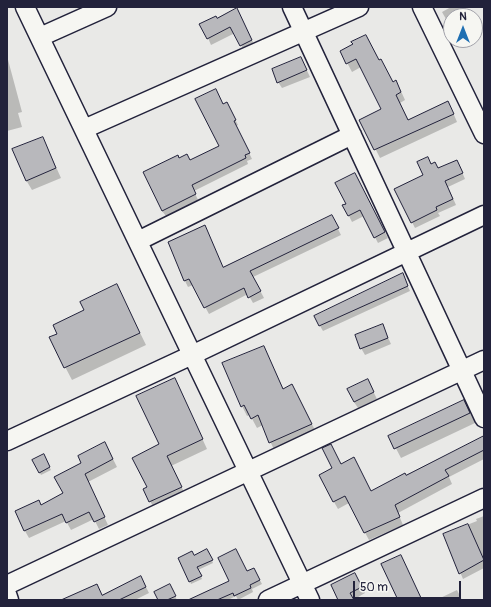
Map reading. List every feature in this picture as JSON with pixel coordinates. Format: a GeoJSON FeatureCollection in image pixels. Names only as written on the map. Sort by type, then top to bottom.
{"type":"FeatureCollection","features":[{"type":"Feature","properties":{"kind":"street"},"geometry":{"type":"LineString","coordinates":[[25,7],[307,592]]}},
{"type":"Feature","properties":{"kind":"street"},"geometry":{"type":"LineString","coordinates":[[40,37],[107,7]]}},
{"type":"Feature","properties":{"kind":"street"},"geometry":{"type":"LineString","coordinates":[[292,7],[484,418]]}},
{"type":"Feature","properties":{"kind":"street"},"geometry":{"type":"LineString","coordinates":[[84,129],[359,7]]}},
{"type":"Feature","properties":{"kind":"street"},"geometry":{"type":"LineString","coordinates":[[422,7],[484,134]]}},
{"type":"Feature","properties":{"kind":"street"},"geometry":{"type":"LineString","coordinates":[[138,242],[352,135]]}},
{"type":"Feature","properties":{"kind":"street"},"geometry":{"type":"LineString","coordinates":[[7,441],[192,355],[484,215]]}},
{"type":"Feature","properties":{"kind":"street"},"geometry":{"type":"LineString","coordinates":[[7,585],[484,360]]}},
{"type":"Feature","properties":{"kind":"street"},"geometry":{"type":"LineString","coordinates":[[268,600],[307,592],[484,498]]}},
{"type":"Feature","properties":{"kind":"street"},"geometry":{"type":"LineString","coordinates":[[7,594],[9,600]]}},
{"type":"Feature","properties":{"kind":"building"},"geometry":{"type":"Polygon","coordinates":[[[237,8],[252,40],[240,46],[230,27],[207,39],[199,24],[216,16],[217,18],[237,8]]]}},
{"type":"Feature","properties":{"kind":"building"},"geometry":{"type":"Polygon","coordinates":[[[366,35],[393,82],[396,80],[401,92],[396,95],[408,120],[448,101],[454,114],[374,150],[359,120],[381,109],[356,59],[346,64],[340,51],[353,44],[351,42],[366,35]]]}},
{"type":"Feature","properties":{"kind":"building"},"geometry":{"type":"Polygon","coordinates":[[[301,57],[307,70],[277,83],[272,69],[301,57]]]}},
{"type":"Feature","properties":{"kind":"building"},"geometry":{"type":"Polygon","coordinates":[[[216,89],[223,104],[227,102],[236,120],[234,121],[250,153],[245,155],[246,158],[192,185],[196,194],[162,211],[143,172],[178,155],[179,158],[187,154],[190,160],[219,146],[195,99],[216,89]]]}},
{"type":"Feature","properties":{"kind":"building"},"geometry":{"type":"Polygon","coordinates":[[[43,137],[56,168],[26,181],[12,149],[43,137]]]}},
{"type":"Feature","properties":{"kind":"building"},"geometry":{"type":"Polygon","coordinates":[[[428,157],[431,164],[435,162],[438,168],[457,160],[463,173],[445,181],[453,199],[436,207],[437,210],[411,223],[394,189],[423,175],[417,162],[428,157]]]}},
{"type":"Feature","properties":{"kind":"building"},"geometry":{"type":"Polygon","coordinates":[[[355,173],[385,232],[374,238],[360,210],[348,216],[342,205],[346,204],[335,183],[355,173]]]}},
{"type":"Feature","properties":{"kind":"building"},"geometry":{"type":"Polygon","coordinates":[[[332,215],[339,228],[250,271],[261,291],[248,298],[244,288],[204,308],[189,279],[184,281],[168,242],[205,225],[223,267],[332,215]]]}},
{"type":"Feature","properties":{"kind":"building"},"geometry":{"type":"Polygon","coordinates":[[[403,273],[408,286],[319,326],[314,316],[403,273]]]}},
{"type":"Feature","properties":{"kind":"building"},"geometry":{"type":"Polygon","coordinates":[[[117,284],[140,333],[64,368],[49,337],[57,334],[53,325],[84,310],[80,302],[117,284]]]}},
{"type":"Feature","properties":{"kind":"building"},"geometry":{"type":"Polygon","coordinates":[[[383,324],[388,338],[360,349],[355,335],[383,324]]]}},
{"type":"Feature","properties":{"kind":"building"},"geometry":{"type":"Polygon","coordinates":[[[264,346],[283,389],[292,384],[312,424],[269,443],[258,415],[251,419],[244,405],[241,407],[222,363],[264,346]]]}},
{"type":"Feature","properties":{"kind":"building"},"geometry":{"type":"Polygon","coordinates":[[[175,378],[203,439],[167,456],[182,487],[149,502],[143,489],[147,487],[132,458],[159,444],[136,396],[175,378]]]}},
{"type":"Feature","properties":{"kind":"building"},"geometry":{"type":"Polygon","coordinates":[[[368,379],[374,392],[354,402],[347,389],[368,379]]]}},
{"type":"Feature","properties":{"kind":"building"},"geometry":{"type":"Polygon","coordinates":[[[464,400],[470,413],[394,449],[388,436],[464,400]]]}},
{"type":"Feature","properties":{"kind":"building"},"geometry":{"type":"Polygon","coordinates":[[[484,436],[484,450],[445,470],[449,476],[395,505],[400,517],[364,533],[345,496],[333,502],[319,475],[332,468],[322,448],[331,444],[341,464],[354,457],[371,491],[405,473],[406,475],[484,436]]]}},
{"type":"Feature","properties":{"kind":"building"},"geometry":{"type":"Polygon","coordinates":[[[105,442],[113,459],[85,474],[105,517],[94,522],[89,512],[66,523],[62,514],[24,531],[15,511],[39,500],[41,505],[63,493],[54,477],[81,463],[78,456],[105,442]]]}},
{"type":"Feature","properties":{"kind":"building"},"geometry":{"type":"Polygon","coordinates":[[[44,454],[50,467],[39,473],[32,460],[44,454]]]}},
{"type":"Feature","properties":{"kind":"building"},"geometry":{"type":"Polygon","coordinates":[[[468,524],[484,560],[459,574],[443,534],[468,524]]]}},
{"type":"Feature","properties":{"kind":"building"},"geometry":{"type":"Polygon","coordinates":[[[207,549],[213,560],[197,567],[202,576],[189,582],[178,558],[192,551],[194,555],[207,549]]]}},
{"type":"Feature","properties":{"kind":"building"},"geometry":{"type":"Polygon","coordinates":[[[236,549],[247,571],[254,568],[260,580],[250,585],[251,588],[234,596],[233,593],[217,600],[188,600],[229,581],[218,558],[236,549]]]}},
{"type":"Feature","properties":{"kind":"building"},"geometry":{"type":"Polygon","coordinates":[[[401,555],[422,600],[398,600],[381,564],[401,555]]]}},
{"type":"Feature","properties":{"kind":"building"},"geometry":{"type":"Polygon","coordinates":[[[355,573],[362,587],[350,593],[354,600],[338,600],[331,585],[355,573]]]}},
{"type":"Feature","properties":{"kind":"building"},"geometry":{"type":"Polygon","coordinates":[[[141,576],[146,587],[119,600],[61,600],[97,584],[102,595],[141,576]]]}},
{"type":"Feature","properties":{"kind":"building"},"geometry":{"type":"Polygon","coordinates":[[[170,584],[176,596],[167,600],[158,600],[154,592],[170,584]]]}}]}
